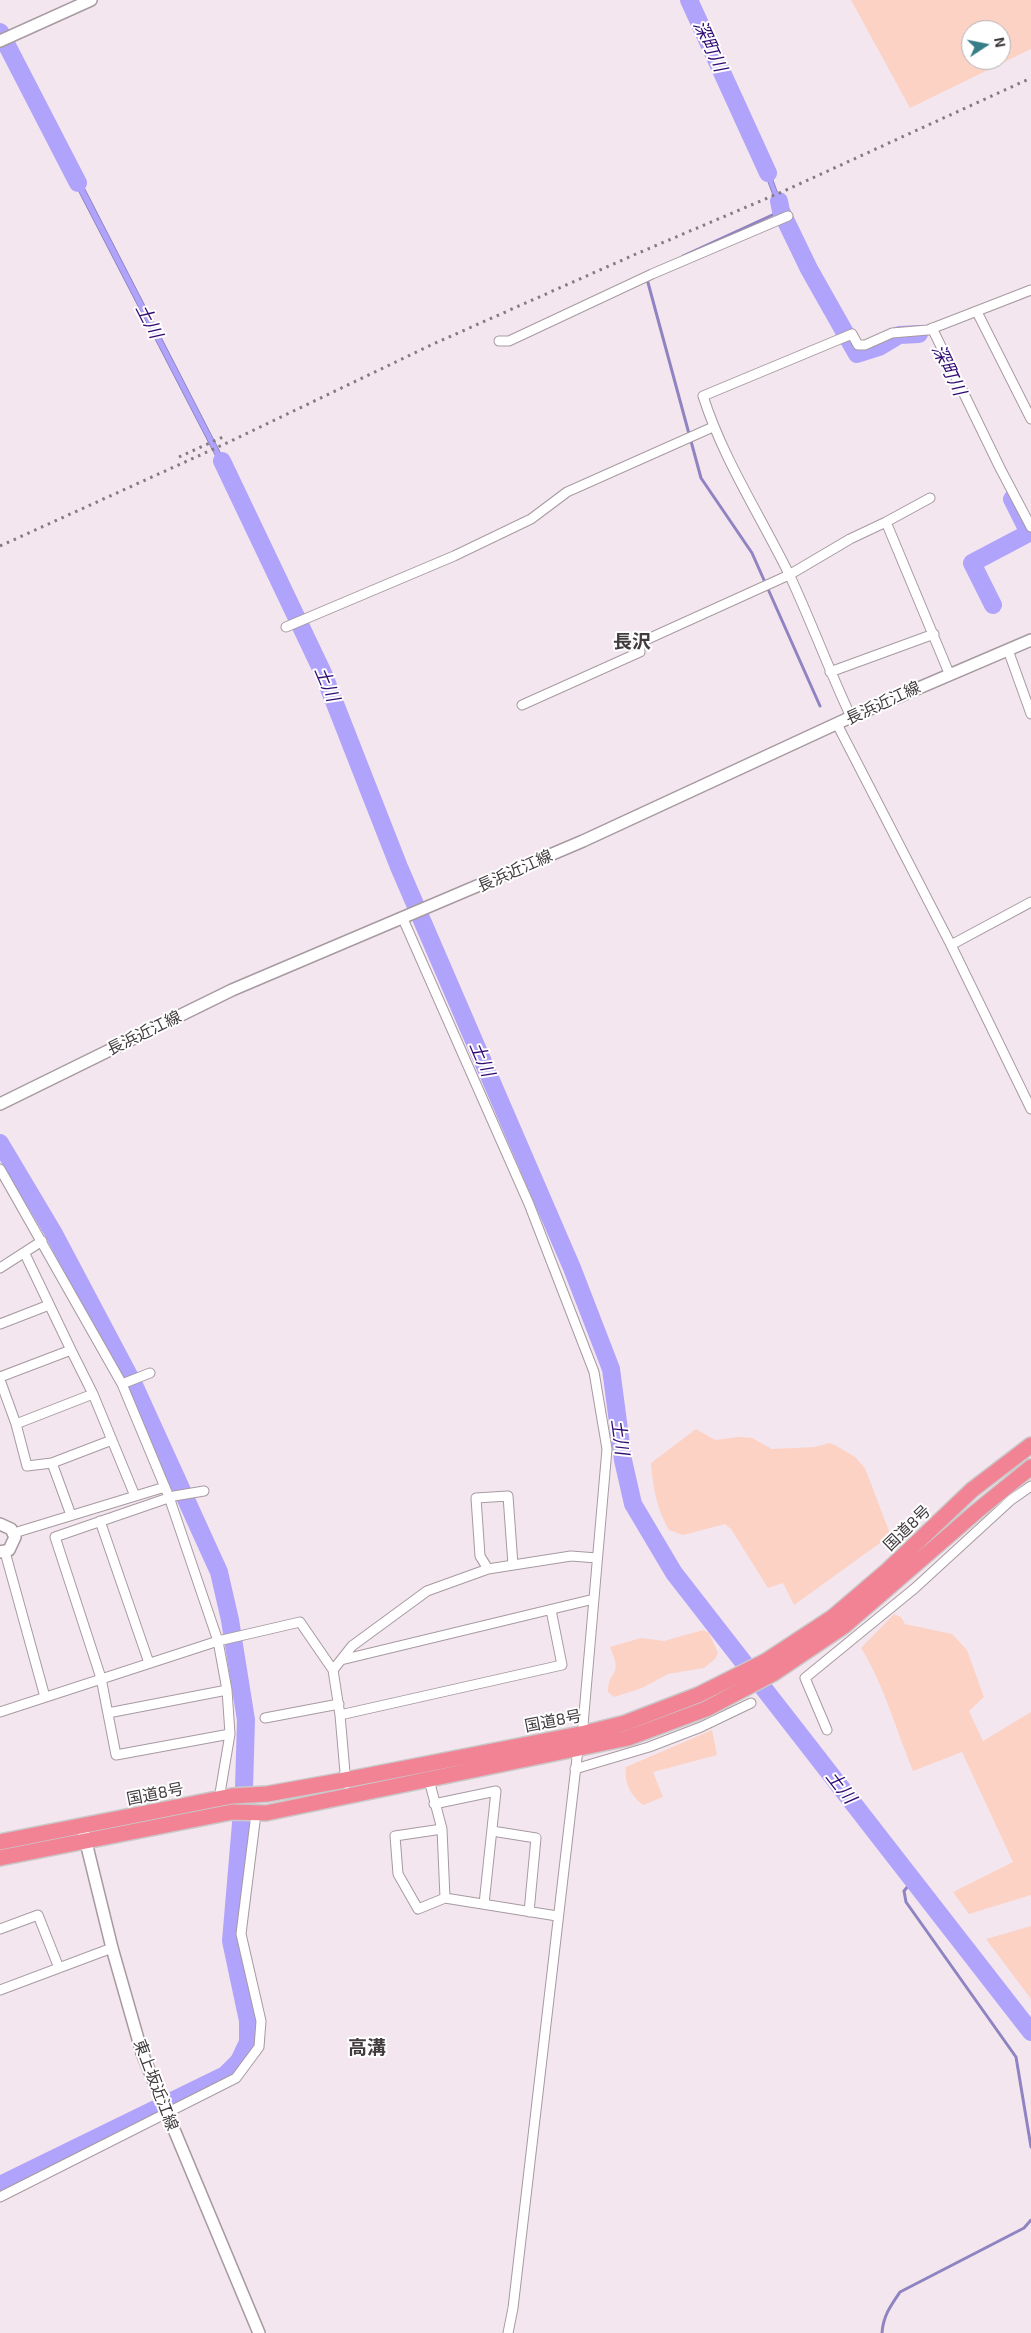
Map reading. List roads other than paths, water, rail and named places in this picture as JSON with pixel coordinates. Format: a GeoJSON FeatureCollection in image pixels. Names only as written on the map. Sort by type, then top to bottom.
{"type":"FeatureCollection","features":[{"type":"Feature","properties":{"kind":"highway","name":"国道8号"},"geometry":{"type":"LineString","coordinates":[[0,1842],[225,1797],[267,1794],[584,1733],[625,1723],[698,1695],[770,1667],[888,1570],[972,1490],[1031,1445]]}},
{"type":"Feature","properties":{"kind":"highway","name":"国道8号"},"geometry":{"type":"LineString","coordinates":[[0,1858],[232,1812],[261,1817],[350,1796],[628,1738],[706,1709],[770,1667],[844,1626],[1031,1467]]}},
{"type":"Feature","properties":{"kind":"main road"},"geometry":{"type":"LineString","coordinates":[[0,41],[91,0]]}},
{"type":"Feature","properties":{"kind":"main road","name":"長浜近江線"},"geometry":{"type":"LineString","coordinates":[[0,1104],[232,990],[406,918],[583,841],[851,717],[950,673],[1031,640]]}},
{"type":"Feature","properties":{"kind":"main road"},"geometry":{"type":"LineString","coordinates":[[0,1524],[8,1526],[14,1533],[14,1542],[2,1552]]}},
{"type":"Feature","properties":{"kind":"main road","name":"東上坂近江線"},"geometry":{"type":"LineString","coordinates":[[82,1826],[112,1948],[142,2053],[260,2333]]}},
{"type":"Feature","properties":{"kind":"street"},"geometry":{"type":"LineString","coordinates":[[499,341],[508,341],[652,274],[788,216]]}},
{"type":"Feature","properties":{"kind":"street"},"geometry":{"type":"LineString","coordinates":[[851,717],[789,575],[713,427],[703,396],[852,334],[858,345],[865,345],[892,333],[932,328],[1031,290]]}},
{"type":"Feature","properties":{"kind":"street"},"geometry":{"type":"LineString","coordinates":[[977,312],[1031,420]]}},
{"type":"Feature","properties":{"kind":"street"},"geometry":{"type":"LineString","coordinates":[[932,328],[1031,527]]}},
{"type":"Feature","properties":{"kind":"street"},"geometry":{"type":"LineString","coordinates":[[286,627],[454,556],[531,519],[567,492],[713,427]]}},
{"type":"Feature","properties":{"kind":"street"},"geometry":{"type":"LineString","coordinates":[[522,705],[640,652],[639,643],[789,575],[850,539],[930,498]]}},
{"type":"Feature","properties":{"kind":"street"},"geometry":{"type":"LineString","coordinates":[[886,522],[950,673]]}},
{"type":"Feature","properties":{"kind":"street"},"geometry":{"type":"LineString","coordinates":[[830,672],[934,634]]}},
{"type":"Feature","properties":{"kind":"street"},"geometry":{"type":"LineString","coordinates":[[1008,650],[1031,714]]}},
{"type":"Feature","properties":{"kind":"street"},"geometry":{"type":"LineString","coordinates":[[837,724],[951,945],[1031,1109]]}},
{"type":"Feature","properties":{"kind":"street"},"geometry":{"type":"LineString","coordinates":[[951,945],[1031,902]]}},
{"type":"Feature","properties":{"kind":"street"},"geometry":{"type":"LineString","coordinates":[[406,918],[529,1204],[594,1372],[607,1449],[583,1724],[584,1733]]}},
{"type":"Feature","properties":{"kind":"street"},"geometry":{"type":"LineString","coordinates":[[0,1169],[122,1384],[172,1496],[221,1641],[230,1734],[225,1797]]}},
{"type":"Feature","properties":{"kind":"street"},"geometry":{"type":"LineString","coordinates":[[0,1268],[25,1254],[42,1241]]}},
{"type":"Feature","properties":{"kind":"street"},"geometry":{"type":"LineString","coordinates":[[25,1254],[49,1305],[60,1322],[71,1350],[93,1394],[135,1496]]}},
{"type":"Feature","properties":{"kind":"street"},"geometry":{"type":"LineString","coordinates":[[0,1324],[49,1305]]}},
{"type":"Feature","properties":{"kind":"street"},"geometry":{"type":"LineString","coordinates":[[71,1350],[0,1378],[16,1424],[27,1466],[52,1463],[112,1440]]}},
{"type":"Feature","properties":{"kind":"street"},"geometry":{"type":"LineString","coordinates":[[122,1384],[150,1372]]}},
{"type":"Feature","properties":{"kind":"street"},"geometry":{"type":"LineString","coordinates":[[16,1424],[93,1394]]}},
{"type":"Feature","properties":{"kind":"street"},"geometry":{"type":"LineString","coordinates":[[52,1463],[71,1515]]}},
{"type":"Feature","properties":{"kind":"street"},"geometry":{"type":"LineString","coordinates":[[14,1533],[166,1486]]}},
{"type":"Feature","properties":{"kind":"street"},"geometry":{"type":"LineString","coordinates":[[827,1730],[805,1678],[915,1588],[1011,1500],[1031,1486]]}},
{"type":"Feature","properties":{"kind":"street"},"geometry":{"type":"LineString","coordinates":[[202,1491],[172,1496],[55,1537],[101,1678],[116,1756],[230,1734]]}},
{"type":"Feature","properties":{"kind":"street"},"geometry":{"type":"LineString","coordinates":[[488,1570],[480,1556],[476,1498],[508,1496],[513,1565]]}},
{"type":"Feature","properties":{"kind":"street"},"geometry":{"type":"LineString","coordinates":[[100,1521],[149,1662]]}},
{"type":"Feature","properties":{"kind":"street"},"geometry":{"type":"LineString","coordinates":[[2,1552],[45,1697]]}},
{"type":"Feature","properties":{"kind":"street"},"geometry":{"type":"LineString","coordinates":[[333,1670],[352,1646],[427,1591],[488,1570],[513,1565],[572,1556],[597,1558]]}},
{"type":"Feature","properties":{"kind":"street"},"geometry":{"type":"LineString","coordinates":[[341,1660],[594,1599]]}},
{"type":"Feature","properties":{"kind":"street"},"geometry":{"type":"LineString","coordinates":[[340,1715],[562,1666],[551,1610]]}},
{"type":"Feature","properties":{"kind":"street"},"geometry":{"type":"LineString","coordinates":[[0,1712],[149,1662],[221,1641],[300,1622],[333,1670],[339,1704],[345,1780],[350,1796]]}},
{"type":"Feature","properties":{"kind":"street"},"geometry":{"type":"LineString","coordinates":[[108,1713],[227,1690]]}},
{"type":"Feature","properties":{"kind":"street"},"geometry":{"type":"LineString","coordinates":[[576,1769],[649,1747],[701,1727],[751,1703]]}},
{"type":"Feature","properties":{"kind":"street"},"geometry":{"type":"LineString","coordinates":[[265,1718],[339,1704]]}},
{"type":"Feature","properties":{"kind":"street"},"geometry":{"type":"LineString","coordinates":[[508,2333],[513,2308],[557,1916],[578,1749]]}},
{"type":"Feature","properties":{"kind":"street"},"geometry":{"type":"LineString","coordinates":[[429,1780],[442,1829],[445,1898]]}},
{"type":"Feature","properties":{"kind":"street"},"geometry":{"type":"LineString","coordinates":[[434,1804],[496,1790],[484,1904]]}},
{"type":"Feature","properties":{"kind":"street"},"geometry":{"type":"LineString","coordinates":[[0,2197],[164,2108],[236,2078],[259,2047],[261,2021],[241,1934],[261,1817]]}},
{"type":"Feature","properties":{"kind":"street"},"geometry":{"type":"LineString","coordinates":[[442,1829],[395,1836],[398,1874],[418,1909],[445,1898],[557,1916]]}},
{"type":"Feature","properties":{"kind":"street"},"geometry":{"type":"LineString","coordinates":[[492,1831],[536,1838],[529,1912]]}},
{"type":"Feature","properties":{"kind":"street"},"geometry":{"type":"LineString","coordinates":[[0,1929],[38,1915],[59,1968]]}},
{"type":"Feature","properties":{"kind":"street"},"geometry":{"type":"LineString","coordinates":[[0,1990],[112,1948]]}},
{"type":"Feature","properties":{"kind":"water"},"geometry":{"type":"Polygon","coordinates":[[[70,160],[235,481],[230,484],[64,163],[70,160]]]}},
{"type":"Feature","properties":{"kind":"water"},"geometry":{"type":"Polygon","coordinates":[[[770,172],[784,210],[780,214],[765,174],[770,172]]]}},
{"type":"Feature","properties":{"kind":"waterway","name":"深町川"},"geometry":{"type":"LineString","coordinates":[[689,0],[768,173]]}},
{"type":"Feature","properties":{"kind":"waterway","name":"土川"},"geometry":{"type":"LineString","coordinates":[[0,32],[78,183]]}},
{"type":"Feature","properties":{"kind":"waterway","name":"深町川"},"geometry":{"type":"LineString","coordinates":[[779,201],[781,211],[809,269],[857,354],[879,347],[899,335],[919,334]]}},
{"type":"Feature","properties":{"kind":"waterway"},"geometry":{"type":"LineString","coordinates":[[683,256],[781,211]]}},
{"type":"Feature","properties":{"kind":"waterway"},"geometry":{"type":"LineString","coordinates":[[647,279],[701,478],[752,553],[820,706]]}},
{"type":"Feature","properties":{"kind":"waterway","name":"土川"},"geometry":{"type":"LineString","coordinates":[[222,461],[323,673],[399,867],[572,1268],[611,1369],[623,1460],[633,1504],[674,1573],[1031,2032]]}},
{"type":"Feature","properties":{"kind":"waterway","name":"深町川"},"geometry":{"type":"LineString","coordinates":[[993,605],[972,563],[1029,533],[1012,499]]}},
{"type":"Feature","properties":{"kind":"waterway"},"geometry":{"type":"LineString","coordinates":[[0,1143],[53,1232],[134,1385],[219,1572],[230,1620],[246,1720],[244,1788],[231,1941],[248,2021],[248,2042],[239,2061],[225,2075],[0,2185]]}},
{"type":"Feature","properties":{"kind":"waterway"},"geometry":{"type":"LineString","coordinates":[[913,1880],[904,1891],[906,1902],[1016,2057],[1031,2147]]}},
{"type":"Feature","properties":{"kind":"waterway"},"geometry":{"type":"LineString","coordinates":[[882,2333],[886,2316],[900,2292],[1024,2228],[1031,2220]]}},
{"type":"Feature","properties":{"kind":"railway"},"geometry":{"type":"LineString","coordinates":[[0,546],[229,442],[431,345],[784,191],[1031,78]]}},
{"type":"Feature","properties":{"kind":"railway"},"geometry":{"type":"LineString","coordinates":[[179,457],[225,436]]}},
{"type":"Feature","properties":{"kind":"district","name":"長沢"},"geometry":{"type":"Point","coordinates":[632,642]}},
{"type":"Feature","properties":{"kind":"district","name":"高溝"},"geometry":{"type":"Point","coordinates":[367,2048]}}]}
